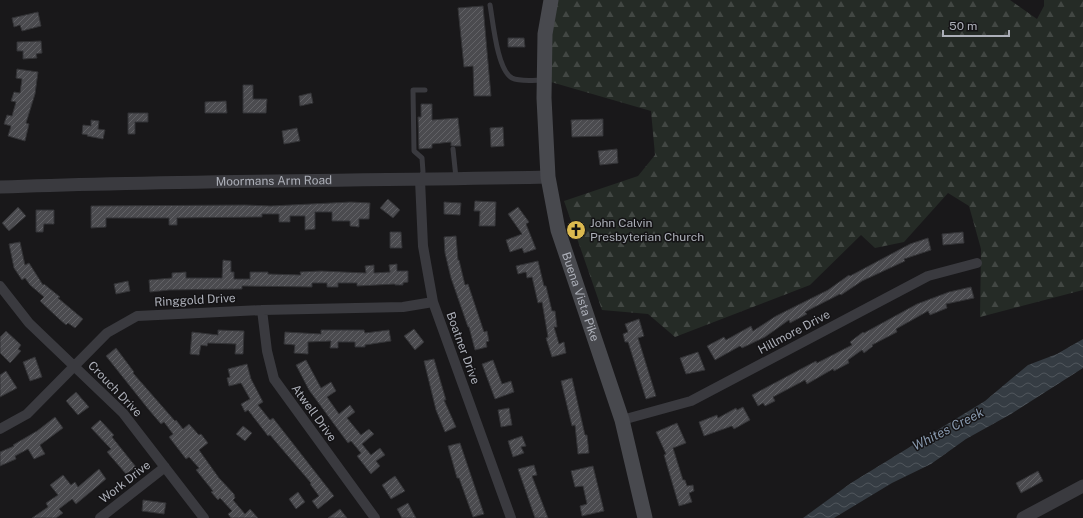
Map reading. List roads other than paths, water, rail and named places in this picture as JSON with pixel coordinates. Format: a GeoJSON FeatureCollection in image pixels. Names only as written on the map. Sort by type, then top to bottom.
{"type":"FeatureCollection","features":[{"type":"Feature","properties":{"kind":"main road","name":"Buena Vista Pike"},"geometry":{"type":"LineString","coordinates":[[551,0],[545,34],[544,80],[548,177],[558,230],[622,420],[645,518]]}},
{"type":"Feature","properties":{"kind":"street","name":"Moormans Arm Road"},"geometry":{"type":"LineString","coordinates":[[0,187],[151,182],[420,180],[548,177]]}},
{"type":"Feature","properties":{"kind":"street","name":"Boatner Drive"},"geometry":{"type":"LineString","coordinates":[[420,180],[423,246],[433,302],[510,518]]}},
{"type":"Feature","properties":{"kind":"street","name":"Hillmore Drive"},"geometry":{"type":"LineString","coordinates":[[622,420],[691,401],[928,276],[977,263]]}},
{"type":"Feature","properties":{"kind":"street","name":"Crouch Drive"},"geometry":{"type":"LineString","coordinates":[[0,286],[29,323],[124,414],[204,518]]}},
{"type":"Feature","properties":{"kind":"street","name":"Ringgold Drive"},"geometry":{"type":"LineString","coordinates":[[0,429],[27,414],[107,333],[137,316],[262,310],[403,307],[433,302]]}},
{"type":"Feature","properties":{"kind":"street","name":"Atwell Drive"},"geometry":{"type":"LineString","coordinates":[[262,310],[267,350],[274,379],[360,495],[375,518]]}},
{"type":"Feature","properties":{"kind":"street","name":"Work Drive"},"geometry":{"type":"LineString","coordinates":[[100,518],[165,467]]}},
{"type":"Feature","properties":{"kind":"street"},"geometry":{"type":"LineString","coordinates":[[1024,518],[1083,486]]}},
{"type":"Feature","properties":{"kind":"lane"},"geometry":{"type":"LineString","coordinates":[[490,5],[499,55],[505,71],[512,78],[544,80]]}},
{"type":"Feature","properties":{"kind":"lane"},"geometry":{"type":"LineString","coordinates":[[420,180],[422,172],[422,158],[414,151],[413,90],[425,90]]}},
{"type":"Feature","properties":{"kind":"lane"},"geometry":{"type":"LineString","coordinates":[[453,149],[456,179]]}},
{"type":"Feature","properties":{"kind":"water","name":"Whites Creek"},"geometry":{"type":"Polygon","coordinates":[[[1083,339],[1083,368],[1011,414],[966,439],[931,464],[892,483],[834,518],[803,518],[851,483],[985,401],[1028,365],[1057,354],[1083,339]]]}},
{"type":"Feature","properties":{"kind":"place","name":"John Calvin Presbyterian Church"},"geometry":{"type":"Point","coordinates":[576,230]}}]}
